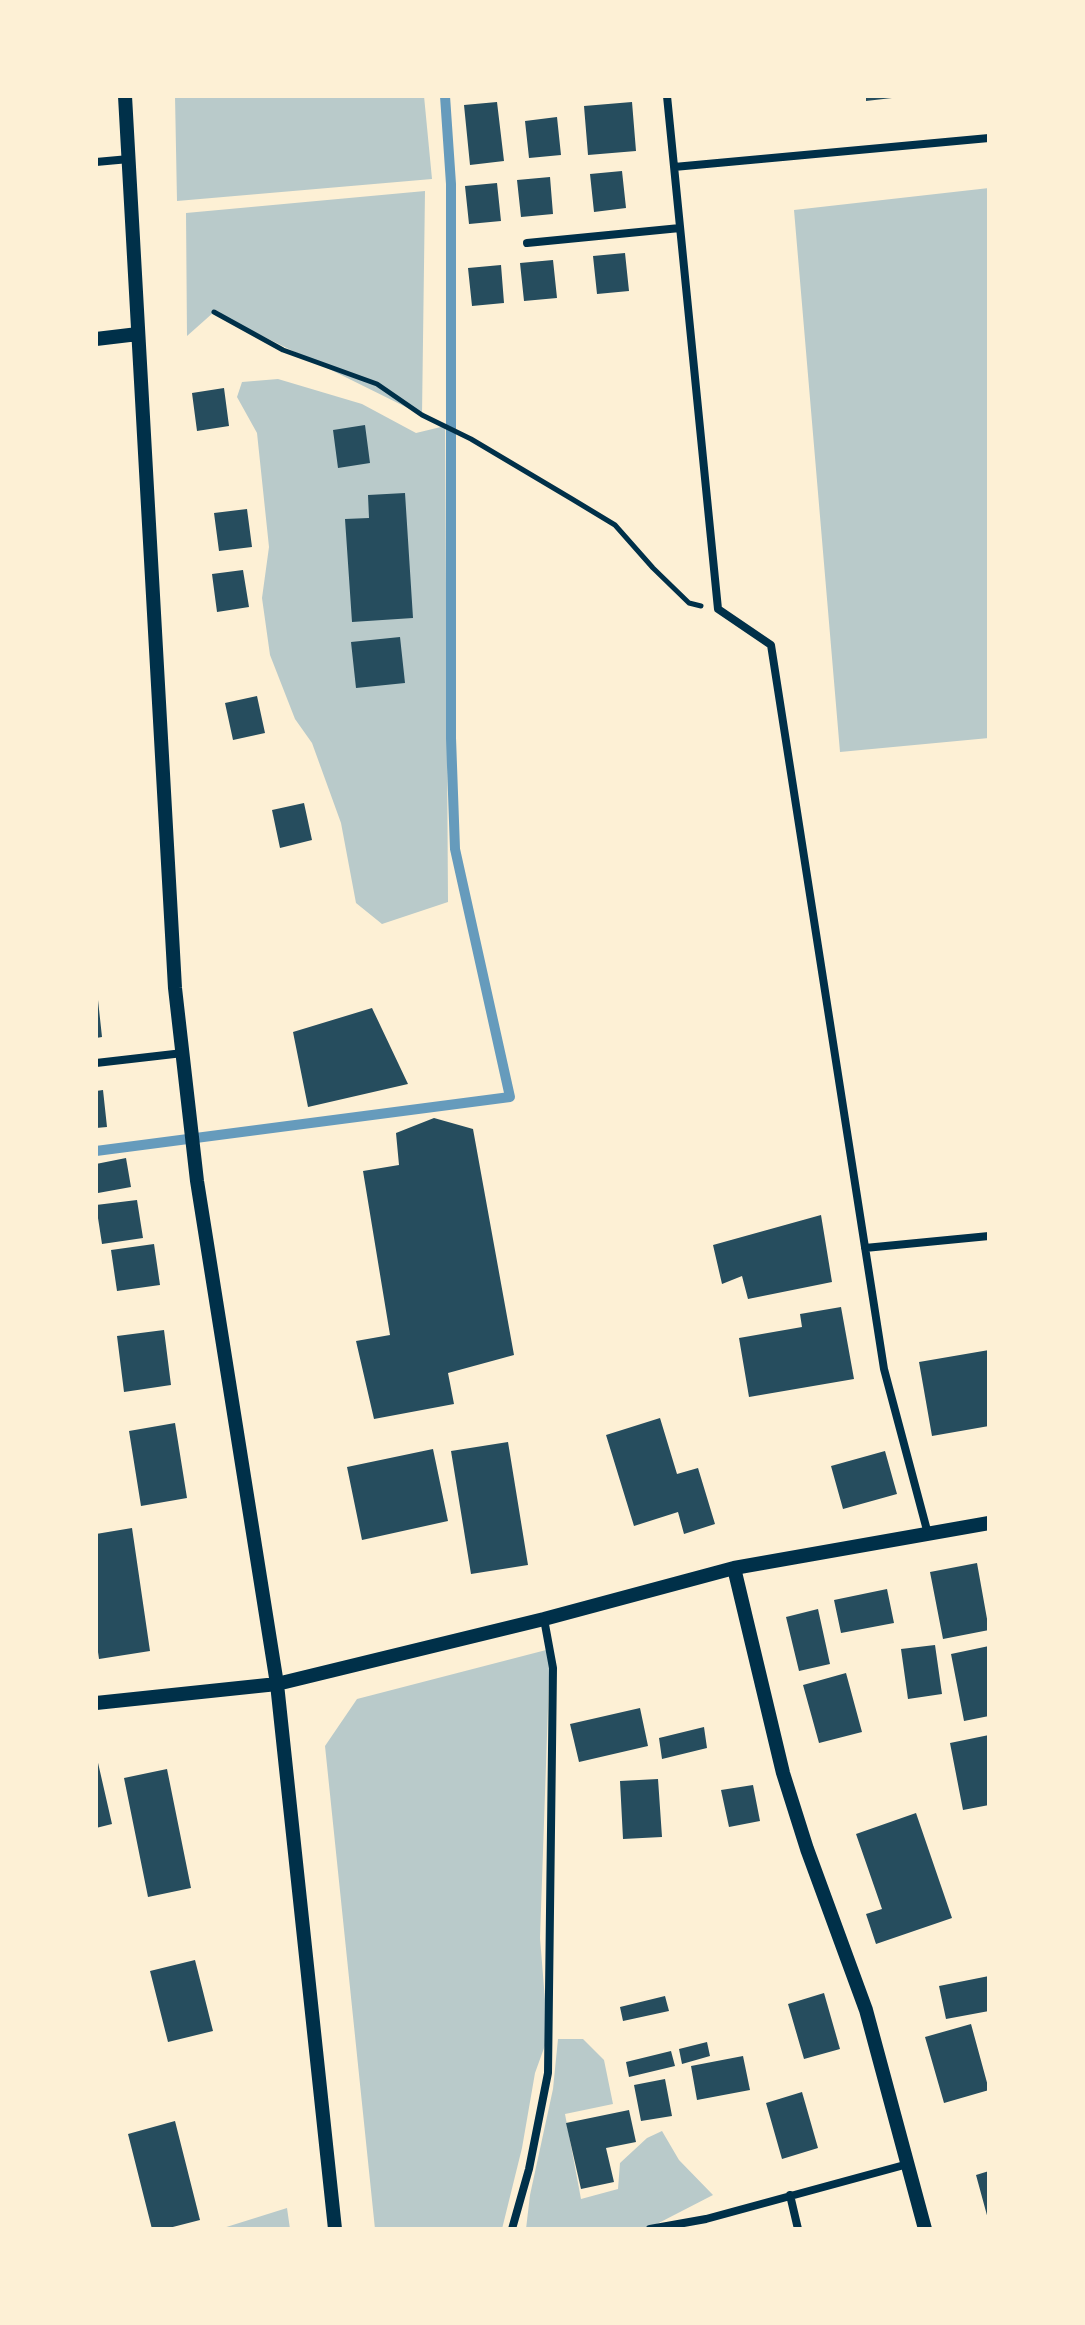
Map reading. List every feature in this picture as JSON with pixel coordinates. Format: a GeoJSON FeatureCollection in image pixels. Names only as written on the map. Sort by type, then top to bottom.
{"type":"FeatureCollection","features":[{"type":"Feature","properties":{"kind":"street"},"geometry":{"type":"LineString","coordinates":[[125,96],[175,988],[197,1181],[277,1684],[335,2229]]}},
{"type":"Feature","properties":{"kind":"street"},"geometry":{"type":"LineString","coordinates":[[667,96],[718,609],[771,645],[884,1369],[928,1534]]}},
{"type":"Feature","properties":{"kind":"street"},"geometry":{"type":"LineString","coordinates":[[674,167],[989,138]]}},
{"type":"Feature","properties":{"kind":"street"},"geometry":{"type":"LineString","coordinates":[[96,162],[129,159]]}},
{"type":"Feature","properties":{"kind":"street"},"geometry":{"type":"LineString","coordinates":[[527,243],[680,228]]}},
{"type":"Feature","properties":{"kind":"street"},"geometry":{"type":"LineString","coordinates":[[96,339],[138,334]]}},
{"type":"Feature","properties":{"kind":"street"},"geometry":{"type":"LineString","coordinates":[[96,1063],[183,1053]]}},
{"type":"Feature","properties":{"kind":"street"},"geometry":{"type":"LineString","coordinates":[[865,1248],[989,1236]]}},
{"type":"Feature","properties":{"kind":"street"},"geometry":{"type":"LineString","coordinates":[[96,1703],[277,1684],[544,1619],[734,1568],[989,1523]]}},
{"type":"Feature","properties":{"kind":"street"},"geometry":{"type":"LineString","coordinates":[[734,1568],[783,1773],[807,1849],[866,2010],[925,2229]]}},
{"type":"Feature","properties":{"kind":"street"},"geometry":{"type":"LineString","coordinates":[[512,2229],[529,2169],[548,2073],[553,1668],[544,1619]]}},
{"type":"Feature","properties":{"kind":"street"},"geometry":{"type":"LineString","coordinates":[[650,2229],[706,2219],[908,2164]]}},
{"type":"Feature","properties":{"kind":"street"},"geometry":{"type":"LineString","coordinates":[[790,2195],[798,2229]]}},
{"type":"Feature","properties":{"kind":"path"},"geometry":{"type":"LineString","coordinates":[[214,312],[283,350],[377,384],[422,415],[471,439],[615,525],[689,603],[718,609]]}},
{"type":"Feature","properties":{"kind":"shaded area"},"geometry":{"type":"Polygon","coordinates":[[[175,96],[424,96],[432,179],[177,201],[175,96]]]}},
{"type":"Feature","properties":{"kind":"shaded area"},"geometry":{"type":"Polygon","coordinates":[[[989,188],[989,738],[840,752],[794,210],[989,188]]]}},
{"type":"Feature","properties":{"kind":"shaded area"},"geometry":{"type":"Polygon","coordinates":[[[425,191],[422,415],[214,312],[187,336],[186,213],[425,191]]]}},
{"type":"Feature","properties":{"kind":"shaded area"},"geometry":{"type":"Polygon","coordinates":[[[278,379],[362,404],[416,433],[445,426],[448,902],[382,924],[356,903],[341,823],[312,743],[295,719],[270,655],[262,598],[269,547],[257,433],[237,397],[242,382],[278,379]]]}},
{"type":"Feature","properties":{"kind":"shaded area"},"geometry":{"type":"Polygon","coordinates":[[[550,1649],[540,1938],[548,2037],[535,2073],[522,2148],[502,2229],[375,2229],[325,1746],[357,1699],[550,1649]]]}},
{"type":"Feature","properties":{"kind":"shaded area"},"geometry":{"type":"Polygon","coordinates":[[[558,2039],[583,2039],[604,2060],[613,2104],[565,2114],[581,2199],[618,2189],[620,2163],[647,2138],[662,2131],[679,2160],[713,2195],[647,2229],[526,2229],[530,2195],[553,2089],[558,2039]]]}},
{"type":"Feature","properties":{"kind":"shaded area"},"geometry":{"type":"Polygon","coordinates":[[[287,2208],[290,2229],[220,2229],[287,2208]]]}},
{"type":"Feature","properties":{"kind":"building"},"geometry":{"type":"Polygon","coordinates":[[[866,96],[892,96],[892,98],[866,101],[866,96]]]}},
{"type":"Feature","properties":{"kind":"building"},"geometry":{"type":"Polygon","coordinates":[[[497,102],[504,161],[470,165],[464,105],[497,102]]]}},
{"type":"Feature","properties":{"kind":"building"},"geometry":{"type":"Polygon","coordinates":[[[632,102],[636,151],[588,155],[584,106],[632,102]]]}},
{"type":"Feature","properties":{"kind":"building"},"geometry":{"type":"Polygon","coordinates":[[[557,117],[561,155],[529,158],[525,121],[557,117]]]}},
{"type":"Feature","properties":{"kind":"building"},"geometry":{"type":"Polygon","coordinates":[[[622,171],[626,208],[594,212],[590,174],[622,171]]]}},
{"type":"Feature","properties":{"kind":"building"},"geometry":{"type":"Polygon","coordinates":[[[550,177],[553,214],[521,217],[517,180],[550,177]]]}},
{"type":"Feature","properties":{"kind":"building"},"geometry":{"type":"Polygon","coordinates":[[[497,183],[501,221],[469,224],[465,186],[497,183]]]}},
{"type":"Feature","properties":{"kind":"building"},"geometry":{"type":"Polygon","coordinates":[[[625,253],[629,291],[597,294],[593,256],[625,253]]]}},
{"type":"Feature","properties":{"kind":"building"},"geometry":{"type":"Polygon","coordinates":[[[553,260],[557,298],[524,301],[520,263],[553,260]]]}},
{"type":"Feature","properties":{"kind":"building"},"geometry":{"type":"Polygon","coordinates":[[[501,265],[504,303],[472,306],[468,268],[501,265]]]}},
{"type":"Feature","properties":{"kind":"building"},"geometry":{"type":"Polygon","coordinates":[[[224,388],[229,426],[197,431],[192,393],[224,388]]]}},
{"type":"Feature","properties":{"kind":"building"},"geometry":{"type":"Polygon","coordinates":[[[365,425],[370,463],[338,468],[333,430],[365,425]]]}},
{"type":"Feature","properties":{"kind":"building"},"geometry":{"type":"Polygon","coordinates":[[[405,493],[413,618],[352,622],[345,519],[369,518],[368,495],[405,493]]]}},
{"type":"Feature","properties":{"kind":"building"},"geometry":{"type":"Polygon","coordinates":[[[247,509],[252,547],[219,551],[214,513],[247,509]]]}},
{"type":"Feature","properties":{"kind":"building"},"geometry":{"type":"Polygon","coordinates":[[[243,570],[249,607],[217,612],[212,574],[243,570]]]}},
{"type":"Feature","properties":{"kind":"building"},"geometry":{"type":"Polygon","coordinates":[[[400,637],[405,683],[356,688],[351,642],[400,637]]]}},
{"type":"Feature","properties":{"kind":"building"},"geometry":{"type":"Polygon","coordinates":[[[257,696],[265,733],[233,740],[225,703],[257,696]]]}},
{"type":"Feature","properties":{"kind":"building"},"geometry":{"type":"Polygon","coordinates":[[[304,803],[312,840],[280,848],[272,810],[304,803]]]}},
{"type":"Feature","properties":{"kind":"building"},"geometry":{"type":"Polygon","coordinates":[[[96,1000],[102,1037],[96,1038],[96,1000]]]}},
{"type":"Feature","properties":{"kind":"building"},"geometry":{"type":"Polygon","coordinates":[[[372,1008],[408,1084],[308,1107],[293,1032],[372,1008]]]}},
{"type":"Feature","properties":{"kind":"building"},"geometry":{"type":"Polygon","coordinates":[[[103,1090],[107,1127],[96,1128],[96,1091],[103,1090]]]}},
{"type":"Feature","properties":{"kind":"building"},"geometry":{"type":"Polygon","coordinates":[[[434,1118],[473,1129],[514,1355],[448,1373],[454,1404],[374,1419],[356,1341],[390,1335],[363,1171],[399,1165],[396,1133],[434,1118]]]}},
{"type":"Feature","properties":{"kind":"building"},"geometry":{"type":"Polygon","coordinates":[[[126,1158],[131,1187],[98,1193],[96,1164],[126,1158]]]}},
{"type":"Feature","properties":{"kind":"building"},"geometry":{"type":"Polygon","coordinates":[[[137,1200],[143,1238],[102,1244],[96,1205],[137,1200]]]}},
{"type":"Feature","properties":{"kind":"building"},"geometry":{"type":"Polygon","coordinates":[[[821,1215],[832,1282],[748,1299],[742,1276],[722,1284],[713,1245],[821,1215]]]}},
{"type":"Feature","properties":{"kind":"building"},"geometry":{"type":"Polygon","coordinates":[[[154,1244],[160,1285],[117,1291],[111,1250],[154,1244]]]}},
{"type":"Feature","properties":{"kind":"building"},"geometry":{"type":"Polygon","coordinates":[[[841,1307],[854,1379],[749,1397],[739,1338],[802,1327],[800,1314],[841,1307]]]}},
{"type":"Feature","properties":{"kind":"building"},"geometry":{"type":"Polygon","coordinates":[[[164,1330],[171,1385],[124,1392],[117,1336],[164,1330]]]}},
{"type":"Feature","properties":{"kind":"building"},"geometry":{"type":"Polygon","coordinates":[[[989,1350],[989,1426],[932,1436],[919,1362],[989,1350]]]}},
{"type":"Feature","properties":{"kind":"building"},"geometry":{"type":"Polygon","coordinates":[[[660,1418],[677,1474],[698,1468],[715,1524],[684,1534],[678,1512],[634,1526],[606,1435],[660,1418]]]}},
{"type":"Feature","properties":{"kind":"building"},"geometry":{"type":"Polygon","coordinates":[[[175,1423],[187,1498],[141,1506],[129,1431],[175,1423]]]}},
{"type":"Feature","properties":{"kind":"building"},"geometry":{"type":"Polygon","coordinates":[[[508,1442],[528,1565],[471,1574],[451,1451],[508,1442]]]}},
{"type":"Feature","properties":{"kind":"building"},"geometry":{"type":"Polygon","coordinates":[[[433,1449],[448,1521],[362,1540],[347,1467],[433,1449]]]}},
{"type":"Feature","properties":{"kind":"building"},"geometry":{"type":"Polygon","coordinates":[[[885,1451],[897,1494],[843,1509],[831,1466],[885,1451]]]}},
{"type":"Feature","properties":{"kind":"building"},"geometry":{"type":"Polygon","coordinates":[[[132,1528],[150,1651],[99,1659],[96,1638],[96,1534],[132,1528]]]}},
{"type":"Feature","properties":{"kind":"building"},"geometry":{"type":"Polygon","coordinates":[[[977,1563],[989,1630],[943,1639],[930,1572],[977,1563]]]}},
{"type":"Feature","properties":{"kind":"building"},"geometry":{"type":"Polygon","coordinates":[[[887,1589],[894,1623],[841,1633],[834,1600],[887,1589]]]}},
{"type":"Feature","properties":{"kind":"building"},"geometry":{"type":"Polygon","coordinates":[[[818,1609],[830,1664],[799,1671],[786,1617],[818,1609]]]}},
{"type":"Feature","properties":{"kind":"building"},"geometry":{"type":"Polygon","coordinates":[[[935,1645],[942,1694],[908,1699],[901,1649],[935,1645]]]}},
{"type":"Feature","properties":{"kind":"building"},"geometry":{"type":"Polygon","coordinates":[[[989,1646],[989,1716],[964,1721],[951,1654],[989,1646]]]}},
{"type":"Feature","properties":{"kind":"building"},"geometry":{"type":"Polygon","coordinates":[[[846,1673],[862,1732],[819,1743],[803,1685],[846,1673]]]}},
{"type":"Feature","properties":{"kind":"building"},"geometry":{"type":"Polygon","coordinates":[[[640,1708],[648,1746],[579,1762],[570,1724],[640,1708]]]}},
{"type":"Feature","properties":{"kind":"building"},"geometry":{"type":"Polygon","coordinates":[[[704,1727],[707,1748],[662,1759],[659,1738],[704,1727]]]}},
{"type":"Feature","properties":{"kind":"building"},"geometry":{"type":"Polygon","coordinates":[[[989,1735],[989,1805],[963,1810],[950,1743],[989,1735]]]}},
{"type":"Feature","properties":{"kind":"building"},"geometry":{"type":"Polygon","coordinates":[[[96,1754],[112,1824],[96,1828],[96,1754]]]}},
{"type":"Feature","properties":{"kind":"building"},"geometry":{"type":"Polygon","coordinates":[[[167,1769],[191,1888],[148,1897],[124,1778],[167,1769]]]}},
{"type":"Feature","properties":{"kind":"building"},"geometry":{"type":"Polygon","coordinates":[[[658,1779],[662,1837],[623,1839],[620,1781],[658,1779]]]}},
{"type":"Feature","properties":{"kind":"building"},"geometry":{"type":"Polygon","coordinates":[[[753,1785],[760,1821],[729,1827],[721,1790],[753,1785]]]}},
{"type":"Feature","properties":{"kind":"building"},"geometry":{"type":"Polygon","coordinates":[[[916,1813],[952,1918],[876,1944],[866,1914],[882,1909],[856,1834],[916,1813]]]}},
{"type":"Feature","properties":{"kind":"building"},"geometry":{"type":"Polygon","coordinates":[[[195,1960],[213,2031],[168,2042],[150,1971],[195,1960]]]}},
{"type":"Feature","properties":{"kind":"building"},"geometry":{"type":"Polygon","coordinates":[[[989,1976],[989,2011],[946,2019],[939,1986],[989,1976]]]}},
{"type":"Feature","properties":{"kind":"building"},"geometry":{"type":"Polygon","coordinates":[[[824,1993],[840,2049],[804,2059],[788,2004],[824,1993]]]}},
{"type":"Feature","properties":{"kind":"building"},"geometry":{"type":"Polygon","coordinates":[[[665,1996],[669,2011],[623,2021],[620,2007],[665,1996]]]}},
{"type":"Feature","properties":{"kind":"building"},"geometry":{"type":"Polygon","coordinates":[[[971,2024],[989,2090],[944,2103],[925,2037],[971,2024]]]}},
{"type":"Feature","properties":{"kind":"building"},"geometry":{"type":"Polygon","coordinates":[[[707,2042],[710,2056],[682,2064],[679,2049],[707,2042]]]}},
{"type":"Feature","properties":{"kind":"building"},"geometry":{"type":"Polygon","coordinates":[[[671,2051],[675,2066],[629,2077],[626,2062],[671,2051]]]}},
{"type":"Feature","properties":{"kind":"building"},"geometry":{"type":"Polygon","coordinates":[[[743,2056],[750,2090],[697,2100],[691,2066],[743,2056]]]}},
{"type":"Feature","properties":{"kind":"building"},"geometry":{"type":"Polygon","coordinates":[[[665,2079],[672,2116],[641,2121],[634,2085],[665,2079]]]}},
{"type":"Feature","properties":{"kind":"building"},"geometry":{"type":"Polygon","coordinates":[[[802,2092],[818,2148],[782,2159],[766,2103],[802,2092]]]}},
{"type":"Feature","properties":{"kind":"building"},"geometry":{"type":"Polygon","coordinates":[[[629,2110],[636,2142],[606,2148],[614,2182],[581,2189],[566,2123],[629,2110]]]}},
{"type":"Feature","properties":{"kind":"building"},"geometry":{"type":"Polygon","coordinates":[[[175,2121],[200,2220],[152,2229],[128,2134],[175,2121]]]}},
{"type":"Feature","properties":{"kind":"building"},"geometry":{"type":"Polygon","coordinates":[[[989,2171],[989,2219],[988,2219],[976,2175],[989,2171]]]}},
{"type":"Feature","properties":{"kind":"waterway"},"geometry":{"type":"LineString","coordinates":[[96,1151],[510,1097],[455,849],[451,738],[451,184],[445,96]]}}]}
